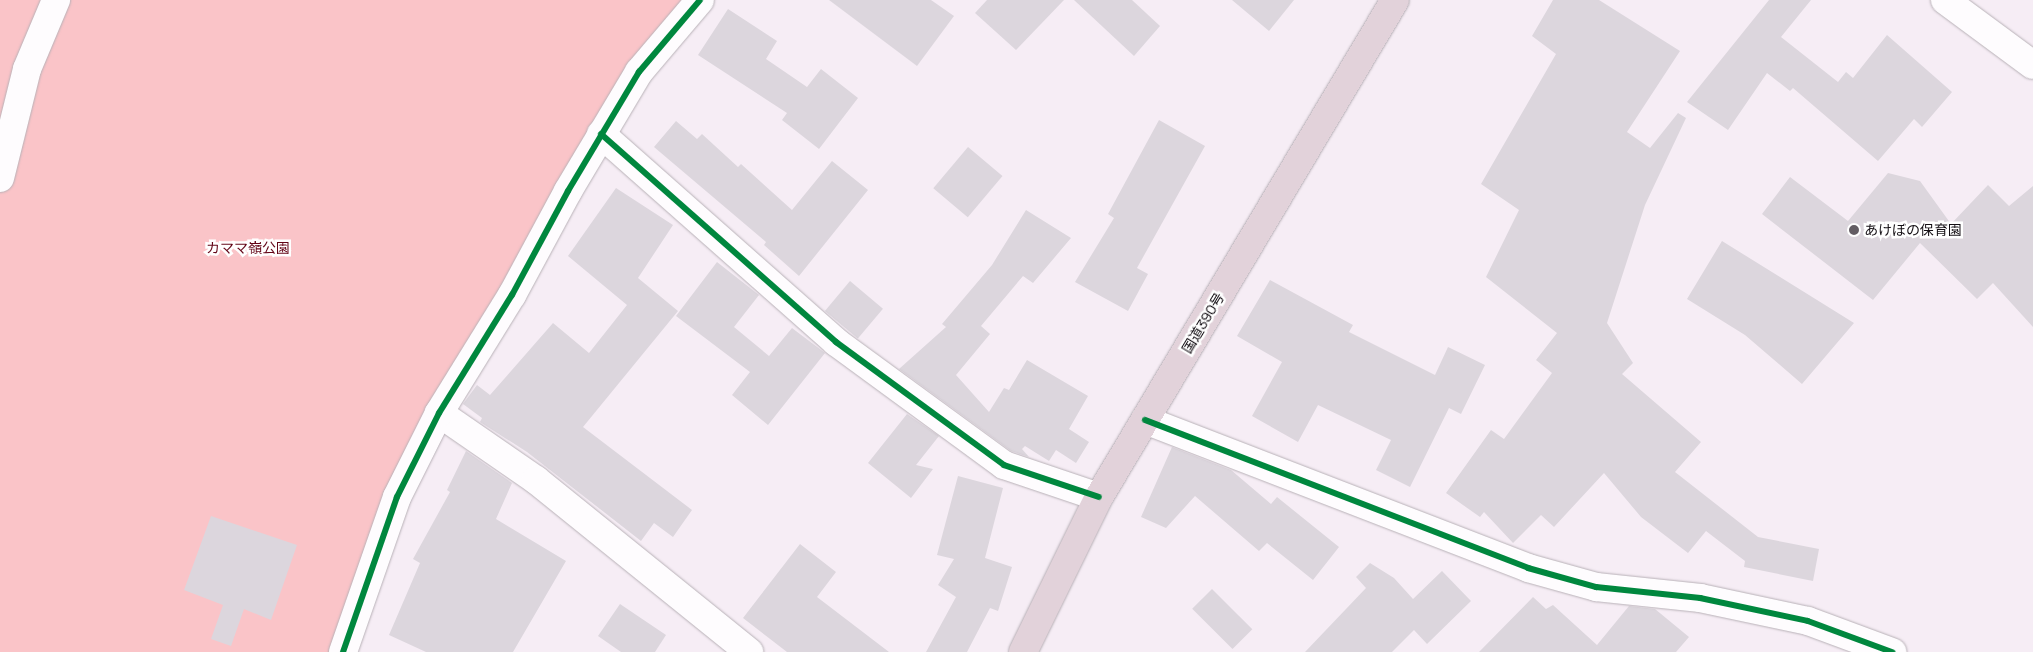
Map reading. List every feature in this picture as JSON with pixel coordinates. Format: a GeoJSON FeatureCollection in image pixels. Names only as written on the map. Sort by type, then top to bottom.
{"type":"FeatureCollection","features":[{"type":"Feature","properties":{"kind":"highway","name":"国道390号"},"geometry":{"type":"LineString","coordinates":[[1023,652],[1099,497],[1395,0]]}},
{"type":"Feature","properties":{"kind":"street"},"geometry":{"type":"LineString","coordinates":[[0,178],[27,69],[56,0]]}},
{"type":"Feature","properties":{"kind":"street"},"geometry":{"type":"LineString","coordinates":[[343,652],[397,497],[439,413],[512,295],[601,134],[639,72],[700,0]]}},
{"type":"Feature","properties":{"kind":"street"},"geometry":{"type":"LineString","coordinates":[[1946,0],[2033,65]]}},
{"type":"Feature","properties":{"kind":"street"},"geometry":{"type":"LineString","coordinates":[[601,134],[836,342],[996,460],[1004,465],[1099,497]]}},
{"type":"Feature","properties":{"kind":"street"},"geometry":{"type":"LineString","coordinates":[[439,413],[536,480],[749,652]]}},
{"type":"Feature","properties":{"kind":"street"},"geometry":{"type":"LineString","coordinates":[[1145,420],[1528,568],[1596,587],[1700,598],[1808,621],[1892,652]]}},
{"type":"Feature","properties":{"kind":"green space","name":"カママ嶺公園"},"geometry":{"type":"Polygon","coordinates":[[[0,0],[710,0],[601,134],[439,413],[345,652],[0,652],[0,0]]]}},
{"type":"Feature","properties":{"kind":"building"},"geometry":{"type":"Polygon","coordinates":[[[829,0],[931,0],[954,16],[917,66],[829,0]]]}},
{"type":"Feature","properties":{"kind":"building"},"geometry":{"type":"Polygon","coordinates":[[[987,0],[1064,0],[1016,50],[975,13],[987,0]]]}},
{"type":"Feature","properties":{"kind":"building"},"geometry":{"type":"Polygon","coordinates":[[[1074,0],[1132,0],[1160,26],[1134,56],[1074,0]]]}},
{"type":"Feature","properties":{"kind":"building"},"geometry":{"type":"Polygon","coordinates":[[[1232,0],[1294,0],[1269,31],[1232,0]]]}},
{"type":"Feature","properties":{"kind":"building"},"geometry":{"type":"Polygon","coordinates":[[[1553,0],[1599,0],[1680,51],[1627,132],[1650,148],[1678,113],[1686,118],[1645,205],[1607,323],[1633,363],[1622,374],[1701,442],[1675,472],[1758,537],[1819,549],[1813,581],[1744,567],[1745,561],[1706,531],[1688,553],[1641,517],[1604,473],[1554,527],[1541,515],[1513,543],[1484,512],[1480,517],[1446,493],[1491,430],[1504,439],[1552,373],[1536,360],[1557,333],[1486,277],[1519,210],[1481,184],[1556,54],[1532,36],[1553,0]]]}},
{"type":"Feature","properties":{"kind":"building"},"geometry":{"type":"Polygon","coordinates":[[[1769,0],[1811,0],[1781,37],[1838,82],[1846,72],[1853,78],[1887,35],[1952,92],[1922,127],[1914,119],[1878,161],[1793,88],[1790,91],[1767,73],[1728,130],[1687,102],[1769,0]]]}},
{"type":"Feature","properties":{"kind":"building"},"geometry":{"type":"Polygon","coordinates":[[[728,9],[777,41],[766,59],[807,87],[821,69],[858,98],[819,149],[782,120],[787,113],[698,55],[728,9]]]}},
{"type":"Feature","properties":{"kind":"building"},"geometry":{"type":"Polygon","coordinates":[[[1159,120],[1205,146],[1137,268],[1148,274],[1128,311],[1075,282],[1114,218],[1108,214],[1159,120]]]}},
{"type":"Feature","properties":{"kind":"building"},"geometry":{"type":"Polygon","coordinates":[[[676,121],[697,139],[702,134],[738,167],[741,164],[792,210],[832,161],[868,190],[799,276],[764,245],[766,242],[654,147],[676,121]]]}},
{"type":"Feature","properties":{"kind":"building"},"geometry":{"type":"Polygon","coordinates":[[[968,147],[1002,176],[968,217],[933,188],[968,147]]]}},
{"type":"Feature","properties":{"kind":"building"},"geometry":{"type":"Polygon","coordinates":[[[1888,173],[1920,181],[1951,224],[1988,185],[2009,206],[2033,186],[2033,327],[1993,283],[1977,299],[1920,243],[1873,300],[1762,214],[1790,177],[1848,221],[1888,173]]]}},
{"type":"Feature","properties":{"kind":"building"},"geometry":{"type":"Polygon","coordinates":[[[616,188],[673,225],[638,278],[678,311],[583,427],[692,510],[673,537],[654,523],[641,541],[527,452],[480,422],[482,418],[463,404],[477,385],[490,395],[553,323],[589,353],[627,305],[568,256],[616,188]]]}},
{"type":"Feature","properties":{"kind":"building"},"geometry":{"type":"Polygon","coordinates":[[[1026,210],[1071,238],[1033,283],[1023,276],[981,326],[990,334],[956,375],[989,412],[1004,388],[1009,390],[1027,360],[1088,396],[1069,429],[1089,442],[1076,463],[1056,450],[1049,461],[1025,446],[1022,449],[1029,457],[1011,451],[899,369],[946,327],[942,324],[992,265],[1026,210]]]}},
{"type":"Feature","properties":{"kind":"building"},"geometry":{"type":"Polygon","coordinates":[[[1722,241],[1854,323],[1802,384],[1745,335],[1687,299],[1722,241]]]}},
{"type":"Feature","properties":{"kind":"building"},"geometry":{"type":"Polygon","coordinates":[[[717,262],[759,295],[734,327],[769,356],[792,328],[825,353],[768,425],[732,395],[750,372],[676,316],[717,262]]]}},
{"type":"Feature","properties":{"kind":"building"},"geometry":{"type":"Polygon","coordinates":[[[1270,280],[1353,325],[1349,332],[1435,375],[1448,347],[1485,365],[1461,414],[1449,408],[1410,487],[1376,470],[1391,440],[1318,405],[1298,442],[1252,416],[1282,362],[1237,336],[1270,280]]]}},
{"type":"Feature","properties":{"kind":"building"},"geometry":{"type":"Polygon","coordinates":[[[850,281],[883,309],[858,339],[825,311],[850,281]]]}},
{"type":"Feature","properties":{"kind":"building"},"geometry":{"type":"Polygon","coordinates":[[[907,414],[939,436],[916,465],[933,469],[911,498],[868,463],[907,414]]]}},
{"type":"Feature","properties":{"kind":"building"},"geometry":{"type":"Polygon","coordinates":[[[1172,447],[1231,470],[1271,504],[1277,497],[1339,547],[1313,580],[1267,543],[1259,551],[1195,496],[1166,528],[1141,517],[1172,447]]]}},
{"type":"Feature","properties":{"kind":"building"},"geometry":{"type":"Polygon","coordinates":[[[466,451],[512,483],[496,519],[566,561],[513,652],[426,652],[389,635],[420,563],[413,559],[450,492],[447,490],[466,451]]]}},
{"type":"Feature","properties":{"kind":"building"},"geometry":{"type":"Polygon","coordinates":[[[958,476],[1003,488],[985,558],[1012,567],[998,611],[990,608],[967,652],[926,652],[956,597],[938,585],[954,559],[937,555],[958,476]]]}},
{"type":"Feature","properties":{"kind":"building"},"geometry":{"type":"Polygon","coordinates":[[[211,516],[297,545],[271,620],[244,609],[231,646],[211,639],[223,605],[184,590],[211,516]]]}},
{"type":"Feature","properties":{"kind":"building"},"geometry":{"type":"Polygon","coordinates":[[[800,544],[836,572],[817,597],[889,652],[787,652],[743,618],[800,544]]]}},
{"type":"Feature","properties":{"kind":"building"},"geometry":{"type":"Polygon","coordinates":[[[1370,563],[1394,578],[1413,599],[1442,571],[1471,601],[1427,644],[1414,630],[1392,652],[1305,652],[1366,588],[1356,577],[1370,563]]]}},
{"type":"Feature","properties":{"kind":"building"},"geometry":{"type":"Polygon","coordinates":[[[1212,589],[1252,629],[1233,649],[1192,609],[1212,589]]]}},
{"type":"Feature","properties":{"kind":"building"},"geometry":{"type":"Polygon","coordinates":[[[1533,597],[1546,609],[1553,605],[1597,645],[1629,606],[1655,609],[1689,637],[1676,652],[1479,652],[1533,597]]]}},
{"type":"Feature","properties":{"kind":"building"},"geometry":{"type":"Polygon","coordinates":[[[620,604],[666,635],[655,652],[621,652],[598,636],[620,604]]]}},
{"type":"Feature","properties":{"kind":"cycle path"},"geometry":{"type":"LineString","coordinates":[[343,652],[397,497],[439,413],[512,295],[568,191],[639,72],[700,0]]}},
{"type":"Feature","properties":{"kind":"cycle path"},"geometry":{"type":"LineString","coordinates":[[601,134],[836,342],[1004,465],[1099,497]]}},
{"type":"Feature","properties":{"kind":"cycle path"},"geometry":{"type":"LineString","coordinates":[[1145,420],[1528,568],[1596,587],[1700,598],[1808,621],[1892,652]]}},
{"type":"Feature","properties":{"kind":"place","name":"あけぼの保育園"},"geometry":{"type":"Point","coordinates":[1854,230]}}]}
